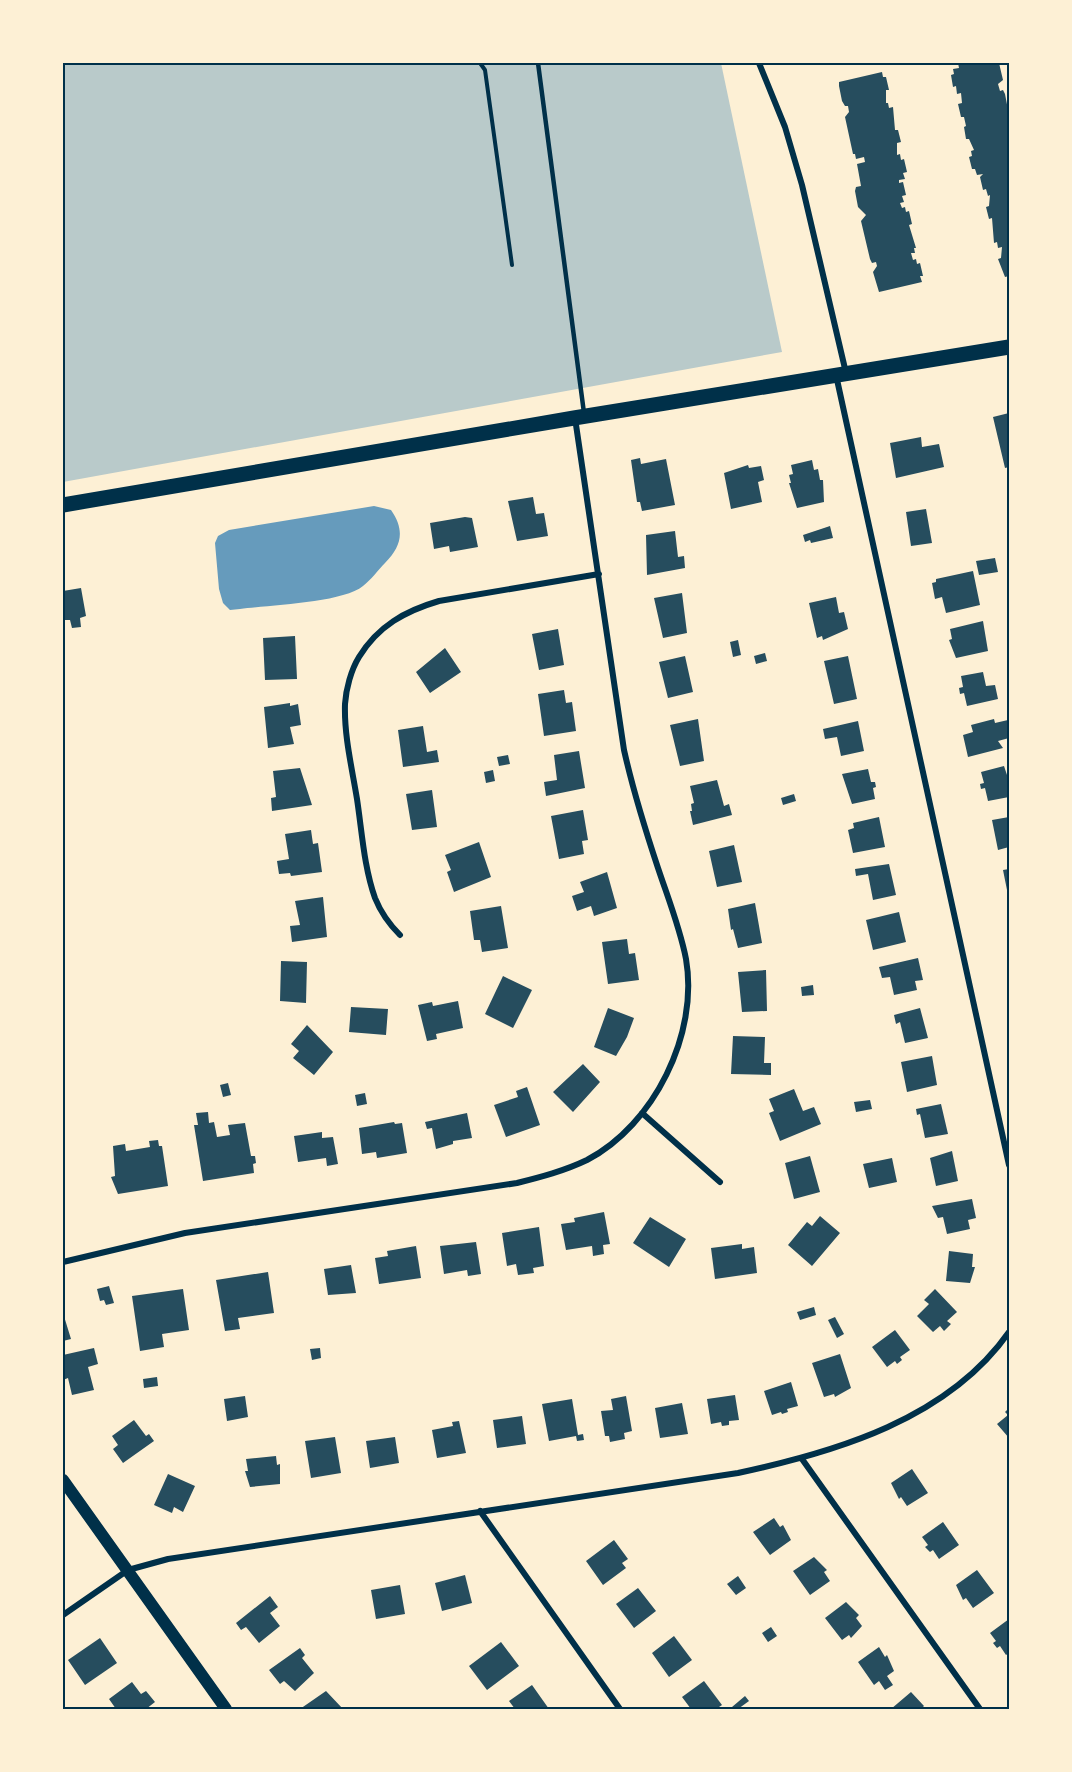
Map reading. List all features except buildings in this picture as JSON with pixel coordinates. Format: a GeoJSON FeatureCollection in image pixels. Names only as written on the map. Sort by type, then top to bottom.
{"type":"FeatureCollection","features":[{"type":"Feature","properties":{"kind":"main road"},"geometry":{"type":"LineString","coordinates":[[63,505],[1009,347]]}},
{"type":"Feature","properties":{"kind":"main road"},"geometry":{"type":"LineString","coordinates":[[63,1480],[226,1709]]}},
{"type":"Feature","properties":{"kind":"street"},"geometry":{"type":"LineString","coordinates":[[759,63],[785,127],[802,185],[1009,1165]]}},
{"type":"Feature","properties":{"kind":"street"},"geometry":{"type":"LineString","coordinates":[[63,1262],[185,1233],[518,1183],[555,1174],[588,1159],[616,1139],[642,1113],[664,1079],[676,1053],[688,994],[686,961],[679,928],[634,794],[624,750],[579,417]]}},
{"type":"Feature","properties":{"kind":"street"},"geometry":{"type":"LineString","coordinates":[[400,935],[385,920],[368,872],[348,745],[345,704],[349,680],[359,657],[376,634],[414,608],[599,574]]}},
{"type":"Feature","properties":{"kind":"street"},"geometry":{"type":"LineString","coordinates":[[642,1113],[720,1182]]}},
{"type":"Feature","properties":{"kind":"street"},"geometry":{"type":"LineString","coordinates":[[63,1615],[128,1570],[168,1559],[738,1473],[802,1460],[857,1441],[906,1418],[978,1368],[1009,1332]]}},
{"type":"Feature","properties":{"kind":"street"},"geometry":{"type":"LineString","coordinates":[[802,1460],[980,1709]]}},
{"type":"Feature","properties":{"kind":"street"},"geometry":{"type":"LineString","coordinates":[[480,1511],[620,1709]]}},
{"type":"Feature","properties":{"kind":"lane"},"geometry":{"type":"LineString","coordinates":[[538,63],[579,417]]}},
{"type":"Feature","properties":{"kind":"path"},"geometry":{"type":"LineString","coordinates":[[480,63],[485,70],[512,265]]}},
{"type":"Feature","properties":{"kind":"shaded area"},"geometry":{"type":"Polygon","coordinates":[[[63,63],[721,63],[782,352],[63,482],[63,63]]]}},
{"type":"Feature","properties":{"kind":"water"},"geometry":{"type":"Polygon","coordinates":[[[374,506],[391,510],[398,524],[400,538],[391,557],[363,586],[353,592],[322,600],[230,610],[223,603],[219,589],[215,543],[218,536],[229,530],[374,506]]]}}]}
